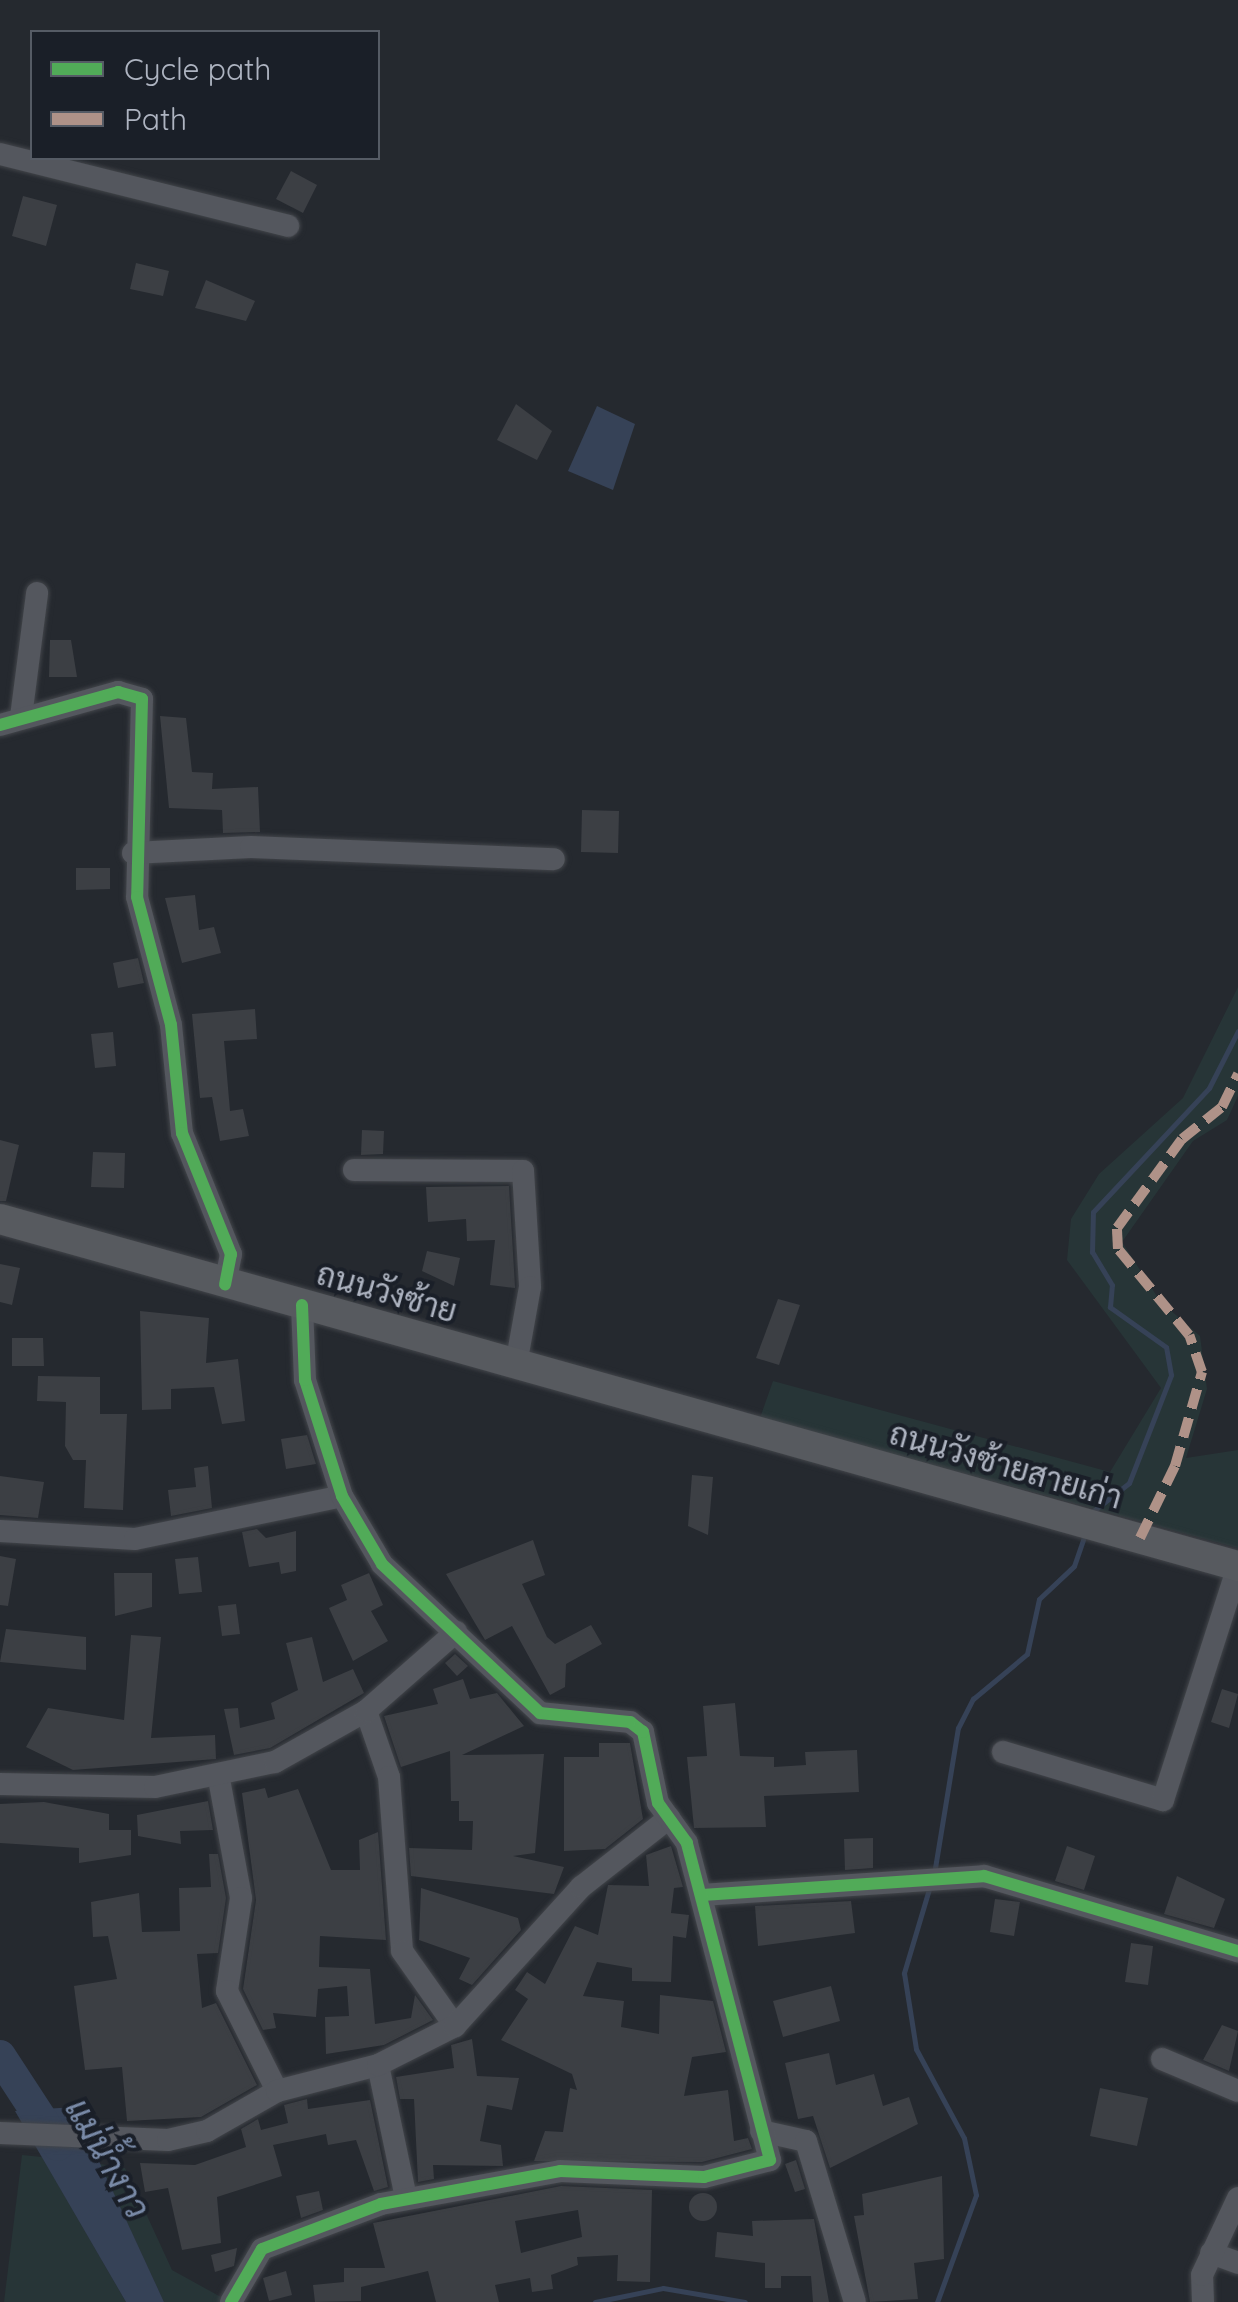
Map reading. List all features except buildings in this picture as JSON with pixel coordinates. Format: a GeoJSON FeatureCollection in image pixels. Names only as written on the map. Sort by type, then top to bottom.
{"type":"FeatureCollection","features":[{"type":"Feature","properties":{"kind":"main road","name":"ถนนวังซ้าย"},"geometry":{"type":"LineString","coordinates":[[0,1219],[755,1431]]}},
{"type":"Feature","properties":{"kind":"main road","name":"ถนนวังซ้ายสายเก่า"},"geometry":{"type":"LineString","coordinates":[[755,1431],[1238,1566]]}},
{"type":"Feature","properties":{"kind":"street"},"geometry":{"type":"LineString","coordinates":[[0,154],[288,226]]}},
{"type":"Feature","properties":{"kind":"street"},"geometry":{"type":"LineString","coordinates":[[37,592],[10,721],[118,692],[142,698],[132,853],[170,1025],[182,1133],[231,1254],[225,1284]]}},
{"type":"Feature","properties":{"kind":"street"},"geometry":{"type":"LineString","coordinates":[[132,853],[251,847],[554,859]]}},
{"type":"Feature","properties":{"kind":"street"},"geometry":{"type":"LineString","coordinates":[[354,1170],[523,1171],[529,1314],[516,1364]]}},
{"type":"Feature","properties":{"kind":"street"},"geometry":{"type":"LineString","coordinates":[[232,2302],[244,2266],[280,2237],[406,2198],[560,2170],[718,2174],[770,2160],[701,1895],[669,1818],[643,1732],[540,1713],[456,1632],[399,1584],[342,1496],[297,1346],[302,1305]]}},
{"type":"Feature","properties":{"kind":"street"},"geometry":{"type":"LineString","coordinates":[[0,1531],[135,1539],[342,1496]]}},
{"type":"Feature","properties":{"kind":"street"},"geometry":{"type":"LineString","coordinates":[[1003,1752],[1163,1800],[1238,1566]]}},
{"type":"Feature","properties":{"kind":"street"},"geometry":{"type":"LineString","coordinates":[[0,1784],[102,1790],[219,1779],[274,1762],[366,1711],[456,1632]]}},
{"type":"Feature","properties":{"kind":"street"},"geometry":{"type":"LineString","coordinates":[[366,1711],[388,1777],[402,1951],[455,2026]]}},
{"type":"Feature","properties":{"kind":"street"},"geometry":{"type":"LineString","coordinates":[[219,1779],[241,1898],[227,1991],[277,2091]]}},
{"type":"Feature","properties":{"kind":"street"},"geometry":{"type":"LineString","coordinates":[[0,2133],[115,2140],[207,2131],[277,2091],[378,2066],[455,2026],[580,1887],[669,1818]]}},
{"type":"Feature","properties":{"kind":"street"},"geometry":{"type":"LineString","coordinates":[[701,1895],[984,1876],[1238,1952]]}},
{"type":"Feature","properties":{"kind":"street"},"geometry":{"type":"LineString","coordinates":[[1162,2059],[1238,2091]]}},
{"type":"Feature","properties":{"kind":"street"},"geometry":{"type":"LineString","coordinates":[[378,2066],[406,2198]]}},
{"type":"Feature","properties":{"kind":"street"},"geometry":{"type":"LineString","coordinates":[[760,2131],[806,2141],[855,2302]]}},
{"type":"Feature","properties":{"kind":"street"},"geometry":{"type":"LineString","coordinates":[[1203,2302],[1210,2253],[1238,2198]]}},
{"type":"Feature","properties":{"kind":"street"},"geometry":{"type":"LineString","coordinates":[[1210,2253],[1238,2263]]}},
{"type":"Feature","properties":{"kind":"shaded area"},"geometry":{"type":"Polygon","coordinates":[[[1238,987],[1238,1096],[1227,1120],[1193,1141],[1122,1242],[1160,1301],[1200,1336],[1207,1389],[1186,1458],[1238,1450],[1238,1548],[760,1418],[773,1381],[1110,1472],[1161,1388],[1067,1260],[1071,1219],[1099,1174],[1183,1098],[1238,987]]]}},
{"type":"Feature","properties":{"kind":"shaded area"},"geometry":{"type":"Polygon","coordinates":[[[22,2155],[42,2157],[126,2302],[4,2302],[22,2155]]]}},
{"type":"Feature","properties":{"kind":"shaded area"},"geometry":{"type":"Polygon","coordinates":[[[100,2164],[125,2168],[172,2270],[230,2302],[164,2302],[100,2164]]]}},
{"type":"Feature","properties":{"kind":"water"},"geometry":{"type":"Polygon","coordinates":[[[597,406],[635,424],[613,490],[568,471],[597,406]]]}},
{"type":"Feature","properties":{"kind":"water"},"geometry":{"type":"Polygon","coordinates":[[[74,2107],[164,2302],[126,2302],[15,2111],[74,2107]]]}},
{"type":"Feature","properties":{"kind":"waterway"},"geometry":{"type":"LineString","coordinates":[[1092,1512],[1129,1483],[1171,1375],[1166,1347],[1110,1307],[1112,1285],[1092,1252],[1093,1212],[1209,1088],[1238,1031]]}},
{"type":"Feature","properties":{"kind":"waterway"},"geometry":{"type":"LineString","coordinates":[[934,1874],[958,1728],[973,1699],[1027,1654],[1039,1599],[1074,1566],[1086,1532]]}},
{"type":"Feature","properties":{"kind":"waterway"},"geometry":{"type":"LineString","coordinates":[[929,1889],[904,1973],[916,2049],[964,2138],[976,2195],[937,2302]]}},
{"type":"Feature","properties":{"kind":"waterway","name":"แม่น้ำงาว"},"geometry":{"type":"LineString","coordinates":[[0,2056],[58,2145]]}},
{"type":"Feature","properties":{"kind":"waterway"},"geometry":{"type":"LineString","coordinates":[[595,2302],[663,2288],[745,2302]]}},
{"type":"Feature","properties":{"kind":"marked path"},"geometry":{"type":"LineString","coordinates":[[1140,1538],[1175,1466],[1202,1372],[1189,1335],[1118,1249],[1117,1228],[1182,1139],[1222,1107],[1238,1074]]}},
{"type":"Feature","properties":{"kind":"cycle path"},"geometry":{"type":"LineString","coordinates":[[0,725],[118,692],[142,699],[137,897],[171,1025],[182,1133],[231,1254],[225,1284]]}},
{"type":"Feature","properties":{"kind":"cycle path"},"geometry":{"type":"LineString","coordinates":[[231,2302],[262,2249],[381,2204],[560,2171],[704,2177],[770,2160],[687,1843],[658,1803],[643,1732],[630,1722],[540,1713],[382,1564],[342,1496],[305,1380],[302,1305]]}},
{"type":"Feature","properties":{"kind":"cycle path"},"geometry":{"type":"LineString","coordinates":[[701,1895],[984,1876],[1238,1951]]}}]}
